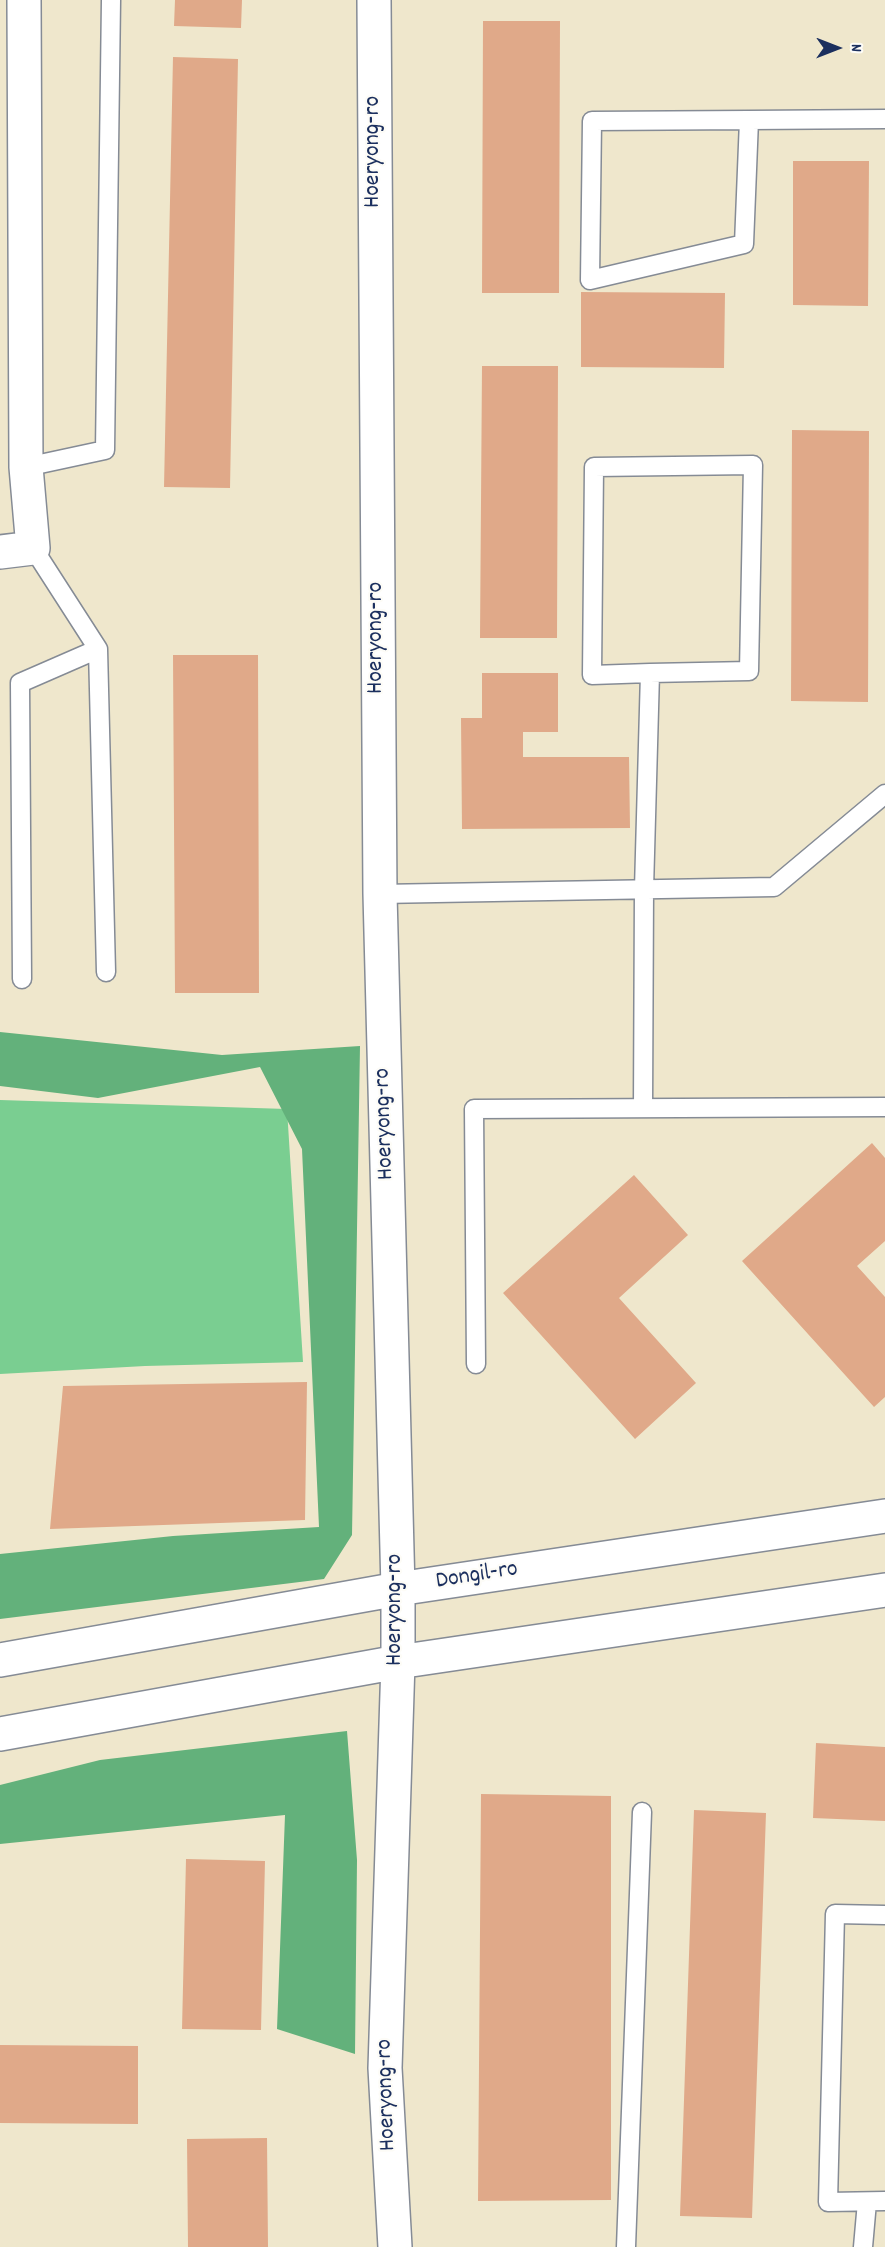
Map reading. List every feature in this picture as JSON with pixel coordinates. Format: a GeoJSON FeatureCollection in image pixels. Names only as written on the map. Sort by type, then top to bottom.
{"type":"FeatureCollection","features":[{"type":"Feature","properties":{"kind":"street"},"geometry":{"type":"LineString","coordinates":[[0,552],[33,548],[26,467],[24,0]]}},
{"type":"Feature","properties":{"kind":"street","name":"Hoeryong-ro"},"geometry":{"type":"LineString","coordinates":[[374,0],[380,894],[398,1589],[398,1662],[385,2068],[395,2247]]}},
{"type":"Feature","properties":{"kind":"street","name":"Dongil-ro"},"geometry":{"type":"LineString","coordinates":[[0,1660],[398,1589],[885,1516]]}},
{"type":"Feature","properties":{"kind":"street"},"geometry":{"type":"LineString","coordinates":[[0,1734],[398,1662],[885,1590]]}},
{"type":"Feature","properties":{"kind":"lane"},"geometry":{"type":"LineString","coordinates":[[26,467],[105,450],[111,0]]}},
{"type":"Feature","properties":{"kind":"lane"},"geometry":{"type":"LineString","coordinates":[[749,120],[744,244],[590,280],[592,121],[885,119]]}},
{"type":"Feature","properties":{"kind":"lane"},"geometry":{"type":"LineString","coordinates":[[753,465],[749,671],[650,673],[592,675],[594,467],[753,465]]}},
{"type":"Feature","properties":{"kind":"lane"},"geometry":{"type":"LineString","coordinates":[[33,548],[99,649],[106,972]]}},
{"type":"Feature","properties":{"kind":"lane"},"geometry":{"type":"LineString","coordinates":[[22,980],[20,682],[99,649]]}},
{"type":"Feature","properties":{"kind":"lane"},"geometry":{"type":"LineString","coordinates":[[643,1108],[644,889],[650,673]]}},
{"type":"Feature","properties":{"kind":"lane"},"geometry":{"type":"LineString","coordinates":[[380,894],[774,887],[885,794]]}},
{"type":"Feature","properties":{"kind":"lane"},"geometry":{"type":"LineString","coordinates":[[476,1364],[474,1109],[885,1107]]}},
{"type":"Feature","properties":{"kind":"lane"},"geometry":{"type":"LineString","coordinates":[[626,2247],[642,1812]]}},
{"type":"Feature","properties":{"kind":"lane"},"geometry":{"type":"LineString","coordinates":[[864,2247],[876,2202],[828,2202],[835,1914],[885,1915]]}},
{"type":"Feature","properties":{"kind":"green space"},"geometry":{"type":"Polygon","coordinates":[[[0,1032],[222,1055],[360,1046],[352,1535],[324,1579],[0,1619],[0,1554],[173,1536],[319,1527],[302,1149],[260,1067],[98,1098],[0,1086],[0,1032]]]}},
{"type":"Feature","properties":{"kind":"green space"},"geometry":{"type":"Polygon","coordinates":[[[0,1100],[287,1109],[303,1362],[145,1366],[0,1374],[0,1100]]]}},
{"type":"Feature","properties":{"kind":"green space"},"geometry":{"type":"Polygon","coordinates":[[[347,1731],[357,1860],[355,2054],[277,2029],[285,1815],[0,1844],[0,1785],[100,1760],[347,1731]]]}},
{"type":"Feature","properties":{"kind":"building"},"geometry":{"type":"Polygon","coordinates":[[[175,0],[242,0],[241,28],[174,26],[175,0]]]}},
{"type":"Feature","properties":{"kind":"building"},"geometry":{"type":"Polygon","coordinates":[[[483,21],[560,21],[559,293],[482,293],[483,21]]]}},
{"type":"Feature","properties":{"kind":"building"},"geometry":{"type":"Polygon","coordinates":[[[173,57],[238,59],[230,488],[164,487],[173,57]]]}},
{"type":"Feature","properties":{"kind":"building"},"geometry":{"type":"Polygon","coordinates":[[[793,161],[869,161],[868,306],[793,305],[793,161]]]}},
{"type":"Feature","properties":{"kind":"building"},"geometry":{"type":"Polygon","coordinates":[[[581,292],[725,293],[724,368],[581,367],[581,292]]]}},
{"type":"Feature","properties":{"kind":"building"},"geometry":{"type":"Polygon","coordinates":[[[482,366],[558,366],[557,638],[480,638],[482,366]]]}},
{"type":"Feature","properties":{"kind":"building"},"geometry":{"type":"Polygon","coordinates":[[[792,430],[869,431],[868,702],[791,701],[792,430]]]}},
{"type":"Feature","properties":{"kind":"building"},"geometry":{"type":"Polygon","coordinates":[[[173,655],[258,655],[259,993],[175,993],[173,655]]]}},
{"type":"Feature","properties":{"kind":"building"},"geometry":{"type":"Polygon","coordinates":[[[482,673],[558,673],[558,732],[523,732],[523,757],[629,757],[630,828],[462,829],[461,718],[482,718],[482,673]]]}},
{"type":"Feature","properties":{"kind":"building"},"geometry":{"type":"Polygon","coordinates":[[[872,1143],[885,1158],[885,1241],[857,1266],[885,1297],[885,1397],[874,1407],[742,1261],[872,1143]]]}},
{"type":"Feature","properties":{"kind":"building"},"geometry":{"type":"Polygon","coordinates":[[[634,1175],[688,1235],[619,1298],[696,1383],[635,1439],[503,1293],[634,1175]]]}},
{"type":"Feature","properties":{"kind":"building"},"geometry":{"type":"Polygon","coordinates":[[[307,1382],[305,1520],[50,1529],[63,1386],[307,1382]]]}},
{"type":"Feature","properties":{"kind":"building"},"geometry":{"type":"Polygon","coordinates":[[[816,1743],[885,1747],[885,1821],[813,1818],[816,1743]]]}},
{"type":"Feature","properties":{"kind":"building"},"geometry":{"type":"Polygon","coordinates":[[[481,1794],[611,1796],[611,2200],[478,2201],[481,1794]]]}},
{"type":"Feature","properties":{"kind":"building"},"geometry":{"type":"Polygon","coordinates":[[[694,1810],[766,1813],[752,2218],[680,2216],[694,1810]]]}},
{"type":"Feature","properties":{"kind":"building"},"geometry":{"type":"Polygon","coordinates":[[[186,1859],[265,1861],[261,2030],[182,2029],[186,1859]]]}},
{"type":"Feature","properties":{"kind":"building"},"geometry":{"type":"Polygon","coordinates":[[[0,2045],[138,2046],[138,2124],[0,2123],[0,2045]]]}},
{"type":"Feature","properties":{"kind":"building"},"geometry":{"type":"Polygon","coordinates":[[[267,2138],[268,2247],[188,2247],[187,2139],[267,2138]]]}}]}
